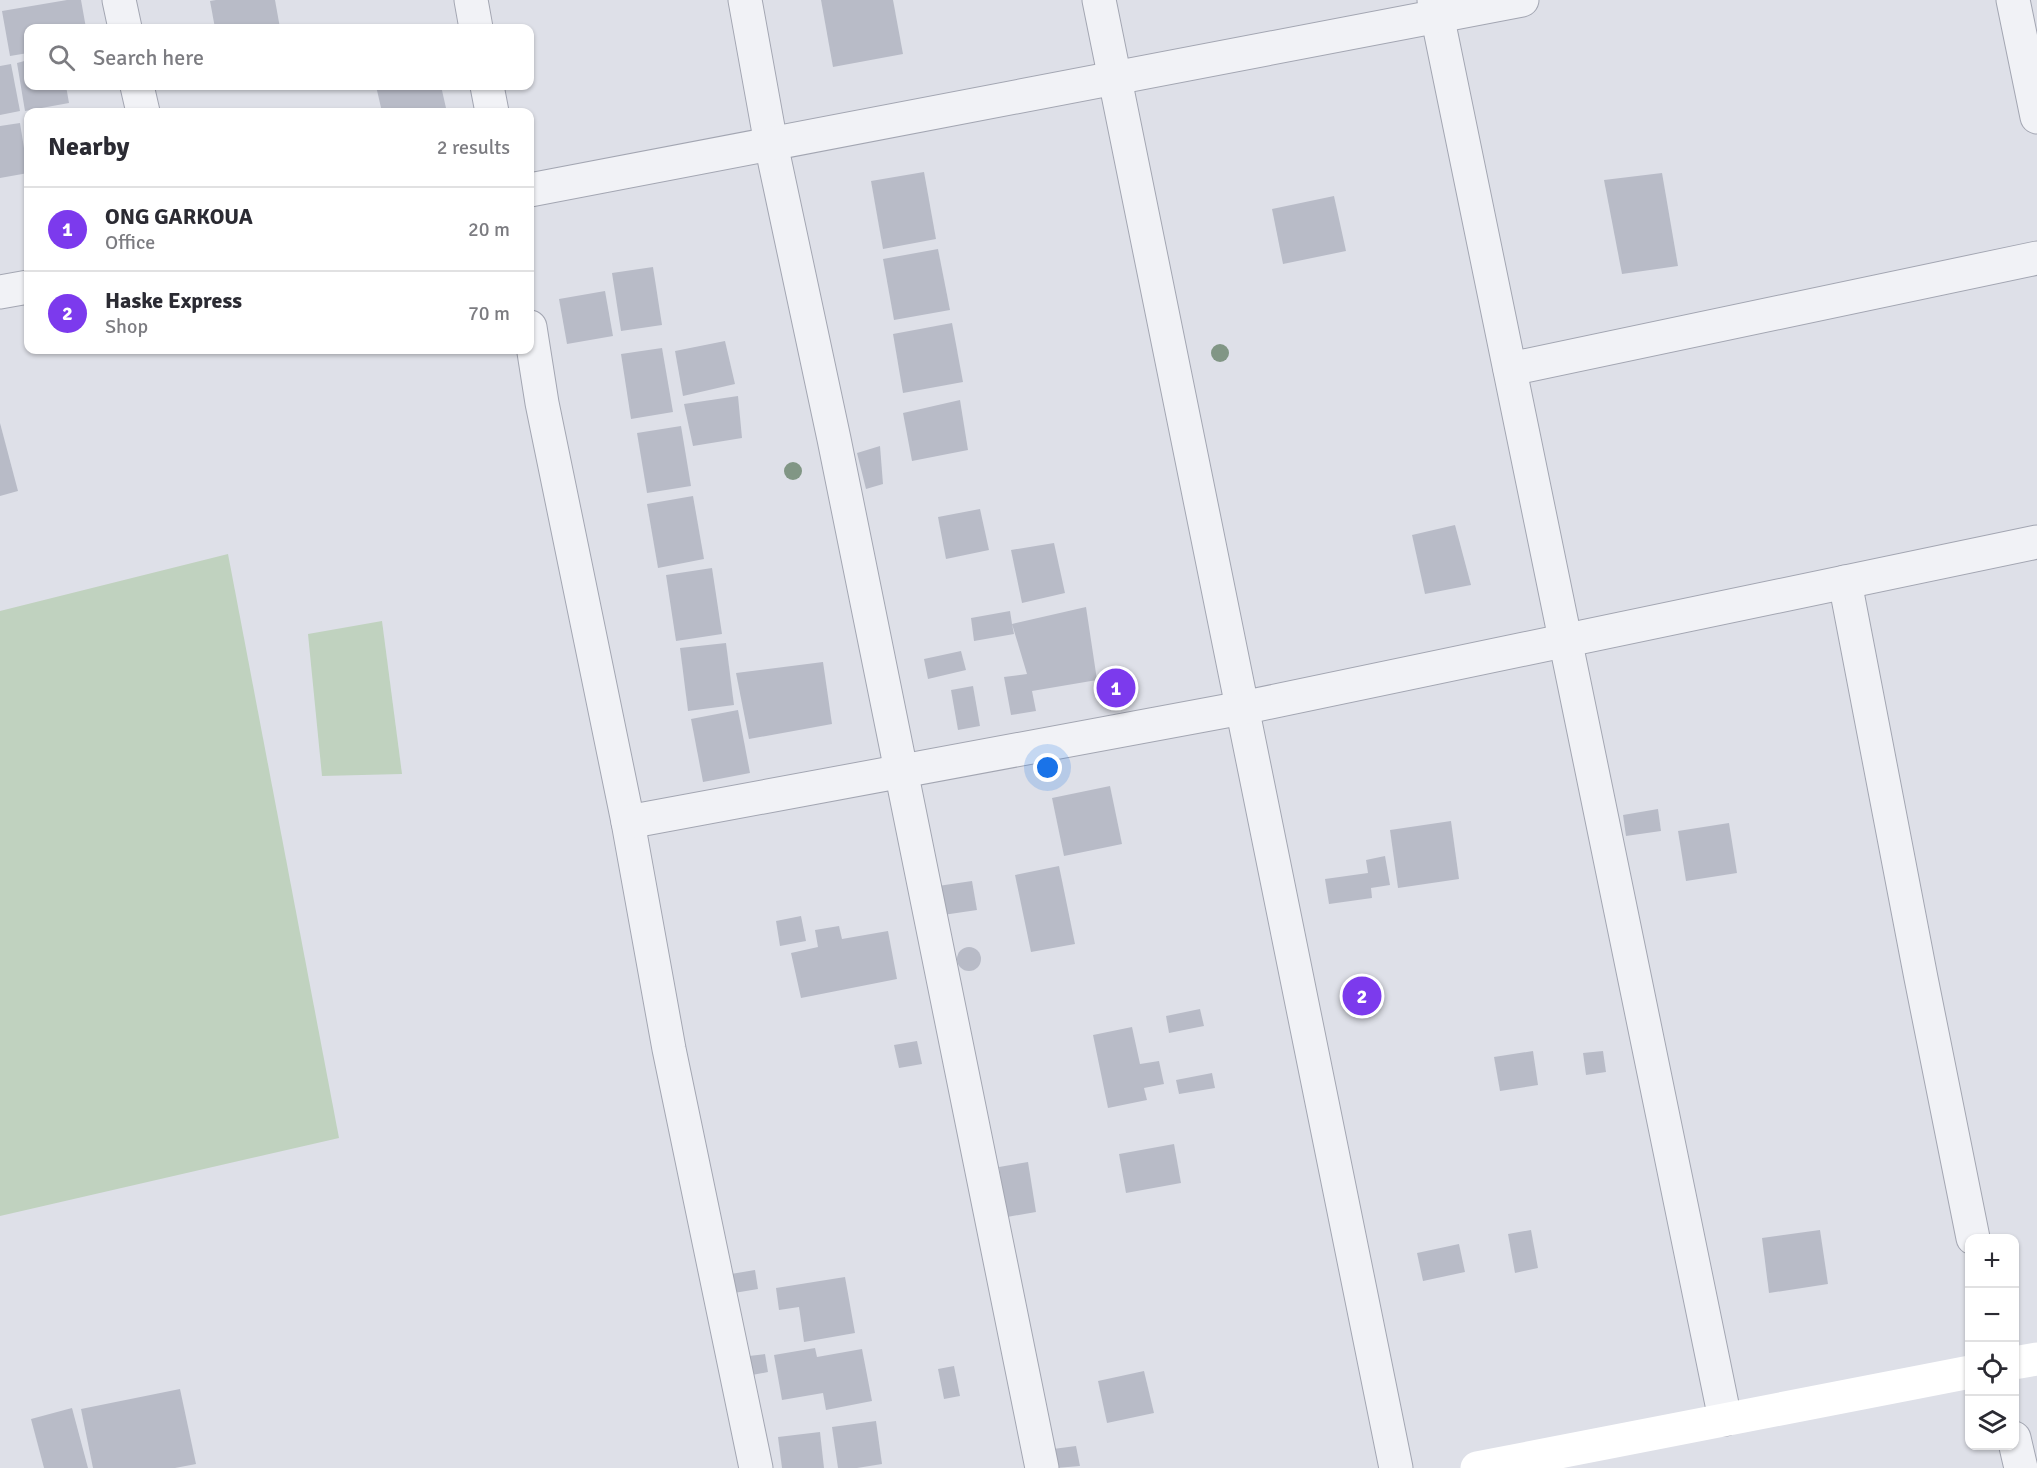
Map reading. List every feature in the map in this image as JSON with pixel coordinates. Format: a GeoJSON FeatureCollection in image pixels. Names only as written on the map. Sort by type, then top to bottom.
{"type":"FeatureCollection","features":[{"type":"Feature","properties":{"kind":"street"},"geometry":{"type":"LineString","coordinates":[[119,0],[124,24]]}},
{"type":"Feature","properties":{"kind":"street"},"geometry":{"type":"LineString","coordinates":[[471,0],[475,24]]}},
{"type":"Feature","properties":{"kind":"street"},"geometry":{"type":"LineString","coordinates":[[745,0],[771,144],[834,439],[1042,1468]]}},
{"type":"Feature","properties":{"kind":"street"},"geometry":{"type":"LineString","coordinates":[[1099,0],[1396,1468]]}},
{"type":"Feature","properties":{"kind":"street"},"geometry":{"type":"LineString","coordinates":[[534,189],[1115,78],[1436,8],[1522,0]]}},
{"type":"Feature","properties":{"kind":"street"},"geometry":{"type":"LineString","coordinates":[[2013,0],[2037,117]]}},
{"type":"Feature","properties":{"kind":"street"},"geometry":{"type":"LineString","coordinates":[[1436,8],[1725,1419]]}},
{"type":"Feature","properties":{"kind":"street"},"geometry":{"type":"LineString","coordinates":[[138,90],[142,108]]}},
{"type":"Feature","properties":{"kind":"street"},"geometry":{"type":"LineString","coordinates":[[488,90],[491,108]]}},
{"type":"Feature","properties":{"kind":"street"},"geometry":{"type":"LineString","coordinates":[[1510,369],[2037,258]]}},
{"type":"Feature","properties":{"kind":"street"},"geometry":{"type":"LineString","coordinates":[[0,292],[24,288]]}},
{"type":"Feature","properties":{"kind":"street"},"geometry":{"type":"LineString","coordinates":[[534,352],[542,403],[628,822],[669,1049],[756,1468]]}},
{"type":"Feature","properties":{"kind":"street"},"geometry":{"type":"LineString","coordinates":[[628,822],[1242,708],[2037,542]]}},
{"type":"Feature","properties":{"kind":"street"},"geometry":{"type":"LineString","coordinates":[[1845,582],[1972,1234]]}},
{"type":"Feature","properties":{"kind":"street"},"geometry":{"type":"LineString","coordinates":[[2019,1362],[2037,1359]]}},
{"type":"Feature","properties":{"kind":"street"},"geometry":{"type":"LineString","coordinates":[[1477,1468],[1965,1373]]}},
{"type":"Feature","properties":{"kind":"street"},"geometry":{"type":"LineString","coordinates":[[2017,1450],[2021,1468]]}},
{"type":"Feature","properties":{"kind":"green space"},"geometry":{"type":"Polygon","coordinates":[[[228,554],[339,1138],[0,1216],[0,611],[228,554]]]}},
{"type":"Feature","properties":{"kind":"green space"},"geometry":{"type":"Polygon","coordinates":[[[382,621],[402,774],[322,776],[308,634],[382,621]]]}},
{"type":"Feature","properties":{"kind":"building"},"geometry":{"type":"Polygon","coordinates":[[[67,0],[81,0],[85,24],[24,24],[24,54],[10,56],[2,11],[67,0]]]}},
{"type":"Feature","properties":{"kind":"building"},"geometry":{"type":"Polygon","coordinates":[[[275,0],[279,24],[214,24],[210,1],[275,0]]]}},
{"type":"Feature","properties":{"kind":"building"},"geometry":{"type":"Polygon","coordinates":[[[821,0],[893,0],[903,54],[833,67],[821,0]]]}},
{"type":"Feature","properties":{"kind":"building"},"geometry":{"type":"Polygon","coordinates":[[[24,61],[24,90],[67,90],[69,103],[42,108],[24,108],[17,63],[24,61]]]}},
{"type":"Feature","properties":{"kind":"building"},"geometry":{"type":"Polygon","coordinates":[[[11,64],[20,111],[0,115],[0,66],[11,64]]]}},
{"type":"Feature","properties":{"kind":"building"},"geometry":{"type":"Polygon","coordinates":[[[377,90],[442,90],[446,108],[381,108],[377,90]]]}},
{"type":"Feature","properties":{"kind":"building"},"geometry":{"type":"Polygon","coordinates":[[[20,123],[24,148],[24,174],[0,178],[0,126],[20,123]]]}},
{"type":"Feature","properties":{"kind":"building"},"geometry":{"type":"Polygon","coordinates":[[[924,172],[936,239],[883,249],[871,181],[924,172]]]}},
{"type":"Feature","properties":{"kind":"building"},"geometry":{"type":"Polygon","coordinates":[[[1662,173],[1678,266],[1622,274],[1604,180],[1662,173]]]}},
{"type":"Feature","properties":{"kind":"building"},"geometry":{"type":"Polygon","coordinates":[[[1334,196],[1346,251],[1283,264],[1272,209],[1334,196]]]}},
{"type":"Feature","properties":{"kind":"building"},"geometry":{"type":"Polygon","coordinates":[[[938,249],[950,310],[894,320],[883,259],[938,249]]]}},
{"type":"Feature","properties":{"kind":"building"},"geometry":{"type":"Polygon","coordinates":[[[653,267],[662,325],[621,331],[612,273],[653,267]]]}},
{"type":"Feature","properties":{"kind":"building"},"geometry":{"type":"Polygon","coordinates":[[[605,291],[613,336],[567,344],[559,299],[605,291]]]}},
{"type":"Feature","properties":{"kind":"building"},"geometry":{"type":"Polygon","coordinates":[[[952,323],[963,382],[903,393],[893,334],[952,323]]]}},
{"type":"Feature","properties":{"kind":"building"},"geometry":{"type":"Polygon","coordinates":[[[725,341],[735,384],[683,396],[675,351],[725,341]]]}},
{"type":"Feature","properties":{"kind":"building"},"geometry":{"type":"Polygon","coordinates":[[[662,348],[673,412],[631,419],[621,354],[662,348]]]}},
{"type":"Feature","properties":{"kind":"building"},"geometry":{"type":"Polygon","coordinates":[[[738,396],[742,438],[693,446],[684,404],[738,396]]]}},
{"type":"Feature","properties":{"kind":"building"},"geometry":{"type":"Polygon","coordinates":[[[960,400],[968,450],[912,461],[903,413],[960,400]]]}},
{"type":"Feature","properties":{"kind":"building"},"geometry":{"type":"Polygon","coordinates":[[[0,423],[18,491],[0,496],[0,423]]]}},
{"type":"Feature","properties":{"kind":"building"},"geometry":{"type":"Polygon","coordinates":[[[681,426],[691,486],[647,493],[637,433],[681,426]]]}},
{"type":"Feature","properties":{"kind":"building"},"geometry":{"type":"Polygon","coordinates":[[[880,446],[883,484],[866,489],[857,453],[880,446]]]}},
{"type":"Feature","properties":{"kind":"building"},"geometry":{"type":"Polygon","coordinates":[[[693,496],[704,559],[658,568],[647,504],[693,496]]]}},
{"type":"Feature","properties":{"kind":"building"},"geometry":{"type":"Polygon","coordinates":[[[980,509],[989,550],[946,559],[938,517],[980,509]]]}},
{"type":"Feature","properties":{"kind":"building"},"geometry":{"type":"Polygon","coordinates":[[[1455,525],[1471,585],[1425,594],[1412,535],[1455,525]]]}},
{"type":"Feature","properties":{"kind":"building"},"geometry":{"type":"Polygon","coordinates":[[[1054,543],[1065,593],[1022,603],[1011,550],[1054,543]]]}},
{"type":"Feature","properties":{"kind":"building"},"geometry":{"type":"Polygon","coordinates":[[[712,568],[722,634],[676,641],[666,575],[712,568]]]}},
{"type":"Feature","properties":{"kind":"building"},"geometry":{"type":"Polygon","coordinates":[[[1086,607],[1097,680],[1032,691],[1036,711],[1011,715],[1004,677],[1027,674],[1012,624],[1086,607]]]}},
{"type":"Feature","properties":{"kind":"building"},"geometry":{"type":"Polygon","coordinates":[[[1010,611],[1014,634],[974,641],[971,618],[1010,611]]]}},
{"type":"Feature","properties":{"kind":"building"},"geometry":{"type":"Polygon","coordinates":[[[726,643],[734,705],[688,711],[680,648],[726,643]]]}},
{"type":"Feature","properties":{"kind":"building"},"geometry":{"type":"Polygon","coordinates":[[[961,651],[966,670],[928,679],[924,659],[961,651]]]}},
{"type":"Feature","properties":{"kind":"building"},"geometry":{"type":"Polygon","coordinates":[[[823,662],[832,724],[749,739],[736,673],[823,662]]]}},
{"type":"Feature","properties":{"kind":"building"},"geometry":{"type":"Polygon","coordinates":[[[973,686],[980,726],[958,730],[951,690],[973,686]]]}},
{"type":"Feature","properties":{"kind":"building"},"geometry":{"type":"Polygon","coordinates":[[[738,710],[750,773],[703,782],[691,719],[738,710]]]}},
{"type":"Feature","properties":{"kind":"building"},"geometry":{"type":"Polygon","coordinates":[[[1110,786],[1122,844],[1064,856],[1052,798],[1110,786]]]}},
{"type":"Feature","properties":{"kind":"building"},"geometry":{"type":"Polygon","coordinates":[[[1658,809],[1661,831],[1626,836],[1623,815],[1658,809]]]}},
{"type":"Feature","properties":{"kind":"building"},"geometry":{"type":"Polygon","coordinates":[[[1451,821],[1459,879],[1398,888],[1390,830],[1451,821]]]}},
{"type":"Feature","properties":{"kind":"building"},"geometry":{"type":"Polygon","coordinates":[[[1729,823],[1737,873],[1686,881],[1678,831],[1729,823]]]}},
{"type":"Feature","properties":{"kind":"building"},"geometry":{"type":"Polygon","coordinates":[[[1385,856],[1390,885],[1371,888],[1372,898],[1329,904],[1325,879],[1368,873],[1366,860],[1385,856]]]}},
{"type":"Feature","properties":{"kind":"building"},"geometry":{"type":"Polygon","coordinates":[[[1059,866],[1075,944],[1031,952],[1015,875],[1059,866]]]}},
{"type":"Feature","properties":{"kind":"building"},"geometry":{"type":"Polygon","coordinates":[[[972,881],[977,910],[943,915],[938,886],[972,881]]]}},
{"type":"Feature","properties":{"kind":"building"},"geometry":{"type":"Polygon","coordinates":[[[801,916],[806,941],[780,946],[776,921],[801,916]]]}},
{"type":"Feature","properties":{"kind":"building"},"geometry":{"type":"Polygon","coordinates":[[[839,926],[842,939],[888,931],[897,979],[801,998],[791,953],[818,947],[815,930],[839,926]]]}},
{"type":"Feature","properties":{"kind":"building"},"geometry":{"type":"Polygon","coordinates":[[[969,947],[978,950],[981,959],[978,968],[969,971],[960,968],[957,959],[960,950],[969,947]]]}},
{"type":"Feature","properties":{"kind":"building"},"geometry":{"type":"Polygon","coordinates":[[[1200,1009],[1204,1026],[1169,1033],[1166,1016],[1200,1009]]]}},
{"type":"Feature","properties":{"kind":"building"},"geometry":{"type":"Polygon","coordinates":[[[1132,1027],[1140,1064],[1159,1061],[1164,1084],[1144,1088],[1147,1100],[1108,1108],[1093,1035],[1132,1027]]]}},
{"type":"Feature","properties":{"kind":"building"},"geometry":{"type":"Polygon","coordinates":[[[917,1041],[922,1064],[899,1068],[894,1045],[917,1041]]]}},
{"type":"Feature","properties":{"kind":"building"},"geometry":{"type":"Polygon","coordinates":[[[1533,1051],[1538,1085],[1500,1091],[1494,1057],[1533,1051]]]}},
{"type":"Feature","properties":{"kind":"building"},"geometry":{"type":"Polygon","coordinates":[[[1603,1051],[1606,1072],[1586,1075],[1583,1053],[1603,1051]]]}},
{"type":"Feature","properties":{"kind":"building"},"geometry":{"type":"Polygon","coordinates":[[[1212,1073],[1215,1088],[1179,1094],[1176,1080],[1212,1073]]]}},
{"type":"Feature","properties":{"kind":"building"},"geometry":{"type":"Polygon","coordinates":[[[1174,1144],[1181,1183],[1126,1193],[1119,1154],[1174,1144]]]}},
{"type":"Feature","properties":{"kind":"building"},"geometry":{"type":"Polygon","coordinates":[[[1028,1162],[1036,1212],[1007,1217],[999,1167],[1028,1162]]]}},
{"type":"Feature","properties":{"kind":"building"},"geometry":{"type":"Polygon","coordinates":[[[1531,1230],[1538,1268],[1515,1273],[1508,1234],[1531,1230]]]}},
{"type":"Feature","properties":{"kind":"building"},"geometry":{"type":"Polygon","coordinates":[[[1820,1230],[1828,1284],[1769,1293],[1762,1238],[1820,1230]]]}},
{"type":"Feature","properties":{"kind":"building"},"geometry":{"type":"Polygon","coordinates":[[[1459,1244],[1465,1272],[1423,1281],[1417,1253],[1459,1244]]]}},
{"type":"Feature","properties":{"kind":"building"},"geometry":{"type":"Polygon","coordinates":[[[755,1270],[758,1289],[734,1293],[731,1274],[755,1270]]]}},
{"type":"Feature","properties":{"kind":"building"},"geometry":{"type":"Polygon","coordinates":[[[845,1277],[855,1333],[804,1342],[799,1307],[779,1310],[776,1288],[845,1277]]]}},
{"type":"Feature","properties":{"kind":"building"},"geometry":{"type":"Polygon","coordinates":[[[815,1348],[817,1357],[862,1349],[872,1401],[826,1410],[823,1393],[782,1400],[774,1355],[815,1348]]]}},
{"type":"Feature","properties":{"kind":"building"},"geometry":{"type":"Polygon","coordinates":[[[765,1354],[768,1372],[752,1375],[749,1356],[765,1354]]]}},
{"type":"Feature","properties":{"kind":"building"},"geometry":{"type":"Polygon","coordinates":[[[954,1366],[960,1396],[944,1399],[938,1369],[954,1366]]]}},
{"type":"Feature","properties":{"kind":"building"},"geometry":{"type":"Polygon","coordinates":[[[1144,1371],[1154,1413],[1107,1423],[1098,1381],[1144,1371]]]}},
{"type":"Feature","properties":{"kind":"building"},"geometry":{"type":"Polygon","coordinates":[[[180,1389],[196,1464],[175,1468],[93,1468],[81,1409],[180,1389]]]}},
{"type":"Feature","properties":{"kind":"building"},"geometry":{"type":"Polygon","coordinates":[[[72,1408],[88,1468],[44,1468],[31,1419],[72,1408]]]}},
{"type":"Feature","properties":{"kind":"building"},"geometry":{"type":"Polygon","coordinates":[[[876,1421],[882,1464],[838,1468],[832,1427],[876,1421]]]}},
{"type":"Feature","properties":{"kind":"building"},"geometry":{"type":"Polygon","coordinates":[[[820,1432],[824,1468],[782,1468],[778,1437],[820,1432]]]}},
{"type":"Feature","properties":{"kind":"building"},"geometry":{"type":"Polygon","coordinates":[[[1076,1446],[1080,1466],[1056,1468],[1053,1449],[1076,1446]]]}},
{"type":"Feature","properties":{"kind":"place","name":"ONG GARKOUA"},"geometry":{"type":"Point","coordinates":[1116,688]}},
{"type":"Feature","properties":{"kind":"place","name":"Haske Express"},"geometry":{"type":"Point","coordinates":[1362,996]}}]}
